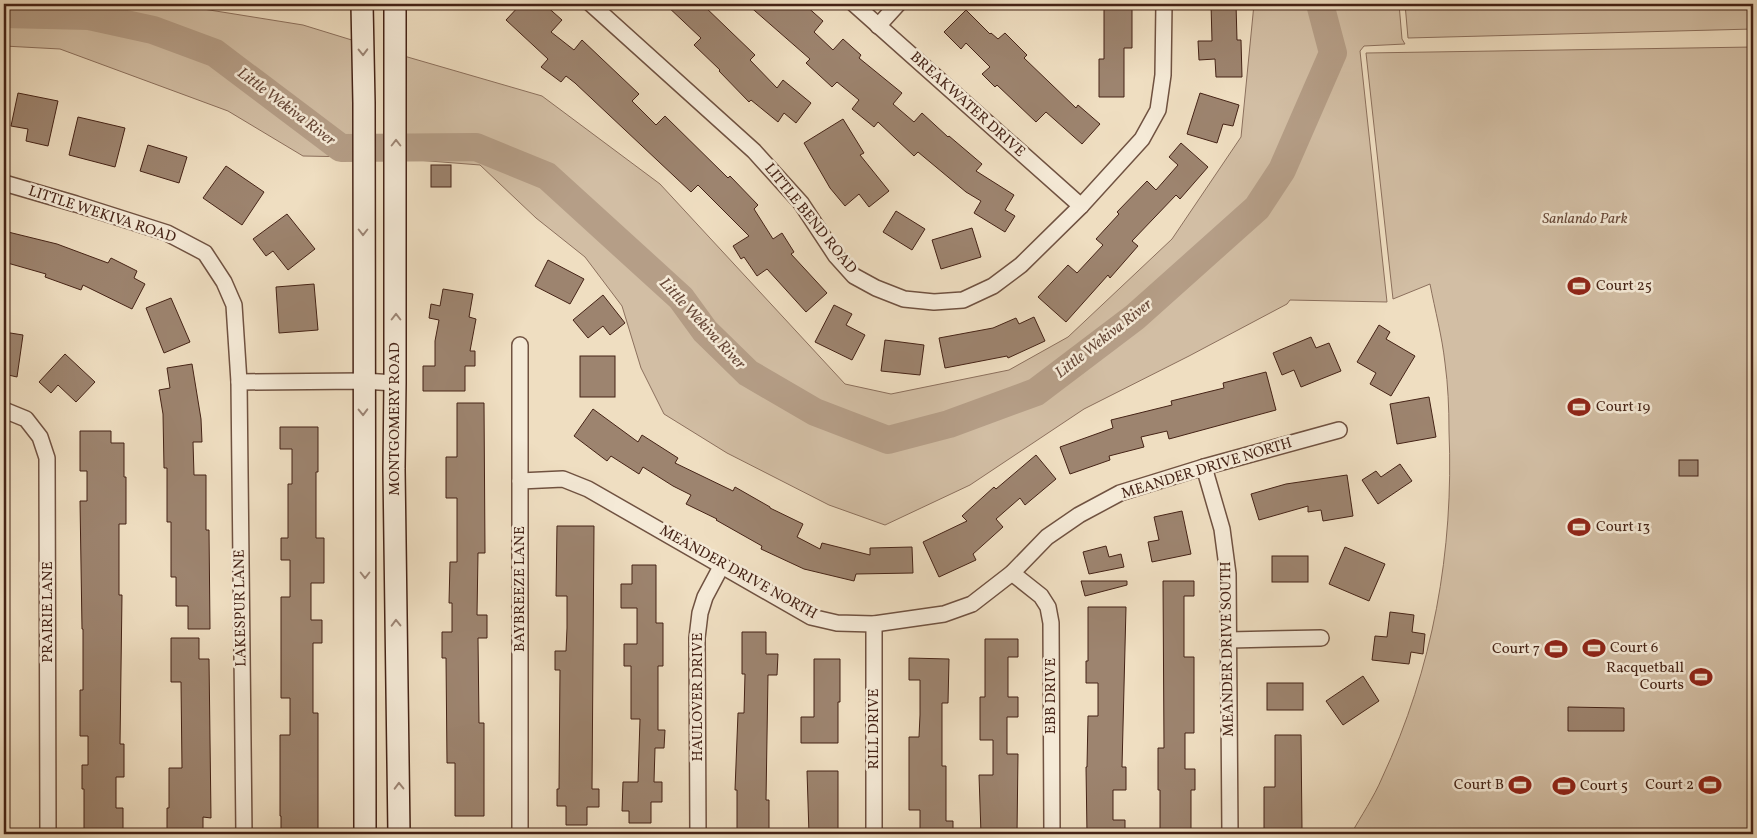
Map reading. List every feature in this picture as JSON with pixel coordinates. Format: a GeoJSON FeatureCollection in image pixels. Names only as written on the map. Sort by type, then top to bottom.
{"type":"FeatureCollection","features":[{"type":"Feature","properties":{"kind":"main road","name":"MONTGOMERY ROAD"},"geometry":{"type":"LineString","coordinates":[[362,4],[364,103],[365,834]]}},
{"type":"Feature","properties":{"kind":"main road","name":"MONTGOMERY ROAD"},"geometry":{"type":"LineString","coordinates":[[396,4],[394,469],[399,834]]}},
{"type":"Feature","properties":{"kind":"street","name":"LITTLE BEND ROAD"},"geometry":{"type":"LineString","coordinates":[[591,4],[754,152],[801,203],[836,256],[854,276],[876,288],[904,299],[934,302],[963,300],[993,286],[1021,265],[1081,206],[1142,139],[1158,110],[1163,75],[1164,4]]}},
{"type":"Feature","properties":{"kind":"street","name":"BREAKWATER DRIVE"},"geometry":{"type":"LineString","coordinates":[[854,4],[1081,206]]}},
{"type":"Feature","properties":{"kind":"street"},"geometry":{"type":"LineString","coordinates":[[878,26],[898,4]]}},
{"type":"Feature","properties":{"kind":"street","name":"LITTLE WEKIVA ROAD"},"geometry":{"type":"LineString","coordinates":[[4,183],[167,233],[205,253],[224,282],[234,305],[239,382]]}},
{"type":"Feature","properties":{"kind":"street","name":"BAYBREEZE LANE"},"geometry":{"type":"LineString","coordinates":[[520,345],[520,834]]}},
{"type":"Feature","properties":{"kind":"street"},"geometry":{"type":"LineString","coordinates":[[239,382],[363,381],[395,383]]}},
{"type":"Feature","properties":{"kind":"street","name":"LAKESPUR LANE"},"geometry":{"type":"LineString","coordinates":[[239,382],[244,834]]}},
{"type":"Feature","properties":{"kind":"street","name":"PRAIRIE LANE"},"geometry":{"type":"LineString","coordinates":[[4,410],[26,419],[40,437],[47,458],[48,834]]}},
{"type":"Feature","properties":{"kind":"street","name":"MEANDER DRIVE NORTH"},"geometry":{"type":"LineString","coordinates":[[520,481],[563,479],[588,489],[811,616],[837,623],[874,624],[944,614],[972,604],[1012,573],[1047,537],[1079,515],[1120,493],[1204,467],[1339,430]]}},
{"type":"Feature","properties":{"kind":"street","name":"MEANDER DRIVE SOUTH"},"geometry":{"type":"LineString","coordinates":[[1204,467],[1222,529],[1228,574],[1230,834]]}},
{"type":"Feature","properties":{"kind":"street","name":"HAULOVER DRIVE"},"geometry":{"type":"LineString","coordinates":[[698,834],[697,638],[700,613],[705,597],[722,565]]}},
{"type":"Feature","properties":{"kind":"street","name":"EBB DRIVE"},"geometry":{"type":"LineString","coordinates":[[1012,573],[1040,596],[1048,607],[1051,623],[1052,834]]}},
{"type":"Feature","properties":{"kind":"street","name":"RILL DRIVE"},"geometry":{"type":"LineString","coordinates":[[874,624],[874,834]]}},
{"type":"Feature","properties":{"kind":"street"},"geometry":{"type":"LineString","coordinates":[[1230,640],[1321,638]]}},
{"type":"Feature","properties":{"kind":"green space"},"geometry":{"type":"Polygon","coordinates":[[[4,4],[172,4],[303,25],[355,41],[355,157],[303,156],[228,111],[60,49],[4,46],[4,4]]]}},
{"type":"Feature","properties":{"kind":"green space"},"geometry":{"type":"Polygon","coordinates":[[[1254,4],[1399,4],[1402,39],[1405,44],[1364,46],[1360,51],[1387,302],[1290,300],[1287,304],[1189,356],[1084,409],[970,485],[885,525],[829,505],[727,453],[664,414],[641,368],[622,306],[585,257],[536,218],[480,165],[404,159],[404,56],[542,96],[660,184],[845,384],[891,394],[1009,370],[1068,337],[1172,239],[1241,137],[1254,4]]]}},
{"type":"Feature","properties":{"kind":"green space"},"geometry":{"type":"Polygon","coordinates":[[[1405,4],[1753,4],[1753,29],[1408,38],[1405,4]]]}},
{"type":"Feature","properties":{"kind":"green space","name":"Sanlando Park"},"geometry":{"type":"Polygon","coordinates":[[[1753,47],[1753,834],[1351,834],[1379,785],[1400,737],[1415,695],[1427,652],[1443,564],[1450,476],[1449,405],[1446,371],[1430,284],[1393,299],[1366,53],[1753,47]]]}},
{"type":"Feature","properties":{"kind":"building"},"geometry":{"type":"Polygon","coordinates":[[[521,4],[544,4],[562,20],[551,32],[574,50],[582,40],[639,94],[632,101],[656,125],[665,116],[728,178],[730,176],[758,205],[754,209],[773,239],[782,233],[794,252],[791,254],[827,293],[806,312],[767,269],[757,276],[744,257],[741,259],[733,246],[749,236],[698,185],[691,192],[575,83],[566,76],[561,82],[541,67],[548,59],[506,20],[521,4]]]}},
{"type":"Feature","properties":{"kind":"building"},"geometry":{"type":"Polygon","coordinates":[[[665,4],[702,4],[755,55],[750,60],[777,88],[783,80],[811,103],[796,123],[784,113],[778,122],[751,100],[749,102],[694,45],[701,38],[665,4]]]}},
{"type":"Feature","properties":{"kind":"building"},"geometry":{"type":"Polygon","coordinates":[[[747,4],[804,4],[823,21],[814,32],[833,50],[843,39],[861,55],[859,58],[902,93],[893,104],[914,122],[922,113],[982,164],[976,171],[1014,195],[1005,210],[1015,216],[1005,232],[974,213],[981,201],[966,192],[918,152],[914,156],[878,122],[874,127],[852,109],[859,100],[837,82],[832,87],[806,63],[810,59],[747,4]]]}},
{"type":"Feature","properties":{"kind":"building"},"geometry":{"type":"Polygon","coordinates":[[[1104,4],[1132,4],[1132,48],[1124,48],[1124,97],[1099,97],[1099,59],[1104,59],[1104,4]]]}},
{"type":"Feature","properties":{"kind":"building"},"geometry":{"type":"Polygon","coordinates":[[[1211,4],[1236,4],[1237,40],[1241,40],[1242,77],[1216,77],[1215,59],[1199,60],[1198,41],[1212,41],[1211,4]]]}},
{"type":"Feature","properties":{"kind":"building"},"geometry":{"type":"Polygon","coordinates":[[[966,10],[990,34],[998,39],[1005,33],[1027,55],[1024,58],[1076,108],[1078,105],[1100,124],[1082,144],[1046,112],[1036,122],[997,85],[995,87],[982,74],[990,67],[966,43],[961,49],[944,32],[966,10]]]}},
{"type":"Feature","properties":{"kind":"building"},"geometry":{"type":"Polygon","coordinates":[[[18,93],[58,101],[48,146],[26,141],[28,129],[11,126],[18,93]]]}},
{"type":"Feature","properties":{"kind":"building"},"geometry":{"type":"Polygon","coordinates":[[[1200,93],[1239,105],[1233,126],[1223,124],[1217,143],[1187,134],[1200,93]]]}},
{"type":"Feature","properties":{"kind":"building"},"geometry":{"type":"Polygon","coordinates":[[[78,117],[125,128],[115,167],[69,155],[78,117]]]}},
{"type":"Feature","properties":{"kind":"building"},"geometry":{"type":"Polygon","coordinates":[[[843,119],[864,153],[860,155],[889,191],[869,207],[859,194],[845,206],[830,188],[804,143],[843,119]]]}},
{"type":"Feature","properties":{"kind":"building"},"geometry":{"type":"Polygon","coordinates":[[[1181,143],[1208,167],[1180,199],[1176,195],[1132,241],[1138,246],[1110,278],[1108,275],[1066,322],[1038,297],[1068,265],[1077,273],[1103,245],[1096,239],[1119,214],[1117,212],[1147,181],[1156,190],[1178,165],[1169,157],[1181,143]]]}},
{"type":"Feature","properties":{"kind":"building"},"geometry":{"type":"Polygon","coordinates":[[[148,145],[187,157],[179,183],[140,171],[148,145]]]}},
{"type":"Feature","properties":{"kind":"building"},"geometry":{"type":"Polygon","coordinates":[[[431,165],[451,165],[451,187],[431,187],[431,165]]]}},
{"type":"Feature","properties":{"kind":"building"},"geometry":{"type":"Polygon","coordinates":[[[226,166],[264,192],[242,225],[203,198],[226,166]]]}},
{"type":"Feature","properties":{"kind":"building"},"geometry":{"type":"Polygon","coordinates":[[[896,211],[925,229],[912,250],[883,232],[896,211]]]}},
{"type":"Feature","properties":{"kind":"building"},"geometry":{"type":"Polygon","coordinates":[[[287,214],[315,249],[288,270],[273,251],[266,256],[253,239],[287,214]]]}},
{"type":"Feature","properties":{"kind":"building"},"geometry":{"type":"Polygon","coordinates":[[[972,228],[981,257],[941,269],[932,240],[972,228]]]}},
{"type":"Feature","properties":{"kind":"building"},"geometry":{"type":"Polygon","coordinates":[[[4,231],[57,244],[108,263],[111,258],[137,271],[134,278],[145,284],[132,309],[83,285],[81,290],[45,277],[46,274],[4,262],[4,231]]]}},
{"type":"Feature","properties":{"kind":"building"},"geometry":{"type":"Polygon","coordinates":[[[548,260],[584,279],[570,304],[535,286],[548,260]]]}},
{"type":"Feature","properties":{"kind":"building"},"geometry":{"type":"Polygon","coordinates":[[[314,284],[318,330],[279,333],[276,287],[314,284]]]}},
{"type":"Feature","properties":{"kind":"building"},"geometry":{"type":"Polygon","coordinates":[[[443,289],[473,294],[469,317],[476,319],[470,351],[475,351],[475,366],[465,366],[465,391],[423,391],[423,366],[435,366],[435,341],[439,320],[429,318],[431,304],[440,306],[443,289]]]}},
{"type":"Feature","properties":{"kind":"building"},"geometry":{"type":"Polygon","coordinates":[[[603,295],[625,323],[610,335],[603,326],[588,338],[573,320],[603,295]]]}},
{"type":"Feature","properties":{"kind":"building"},"geometry":{"type":"Polygon","coordinates":[[[171,298],[190,342],[164,353],[146,308],[171,298]]]}},
{"type":"Feature","properties":{"kind":"building"},"geometry":{"type":"Polygon","coordinates":[[[834,305],[852,314],[846,325],[865,335],[852,360],[815,342],[834,305]]]}},
{"type":"Feature","properties":{"kind":"building"},"geometry":{"type":"Polygon","coordinates":[[[1034,317],[1045,341],[1008,358],[1007,356],[945,368],[939,338],[993,328],[1016,318],[1019,324],[1034,317]]]}},
{"type":"Feature","properties":{"kind":"building"},"geometry":{"type":"Polygon","coordinates":[[[1379,325],[1390,332],[1386,339],[1415,356],[1391,396],[1370,384],[1376,373],[1357,362],[1379,325]]]}},
{"type":"Feature","properties":{"kind":"building"},"geometry":{"type":"Polygon","coordinates":[[[4,332],[23,335],[17,377],[4,374],[4,332]]]}},
{"type":"Feature","properties":{"kind":"building"},"geometry":{"type":"Polygon","coordinates":[[[1311,337],[1316,348],[1329,343],[1341,371],[1301,387],[1294,370],[1282,375],[1273,353],[1311,337]]]}},
{"type":"Feature","properties":{"kind":"building"},"geometry":{"type":"Polygon","coordinates":[[[885,340],[924,345],[920,375],[881,371],[885,340]]]}},
{"type":"Feature","properties":{"kind":"building"},"geometry":{"type":"Polygon","coordinates":[[[65,354],[95,382],[76,402],[58,385],[51,393],[39,382],[65,354]]]}},
{"type":"Feature","properties":{"kind":"building"},"geometry":{"type":"Polygon","coordinates":[[[580,356],[615,356],[615,397],[580,397],[580,356]]]}},
{"type":"Feature","properties":{"kind":"building"},"geometry":{"type":"Polygon","coordinates":[[[192,364],[201,419],[202,442],[193,442],[194,475],[206,475],[206,530],[209,530],[210,629],[188,629],[188,606],[176,606],[176,577],[171,577],[171,522],[167,522],[167,468],[164,468],[163,414],[159,390],[170,388],[167,368],[192,364]]]}},
{"type":"Feature","properties":{"kind":"building"},"geometry":{"type":"Polygon","coordinates":[[[1266,372],[1276,410],[1169,439],[1167,431],[1141,437],[1144,447],[1109,456],[1110,460],[1070,474],[1060,447],[1113,428],[1111,420],[1172,405],[1171,401],[1224,388],[1223,383],[1266,372]]]}},
{"type":"Feature","properties":{"kind":"building"},"geometry":{"type":"Polygon","coordinates":[[[1429,397],[1436,437],[1397,444],[1390,404],[1429,397]]]}},
{"type":"Feature","properties":{"kind":"building"},"geometry":{"type":"Polygon","coordinates":[[[457,403],[484,403],[485,553],[478,553],[477,615],[487,615],[487,638],[478,638],[479,723],[484,723],[484,816],[455,816],[455,763],[447,763],[446,658],[442,658],[442,632],[452,632],[452,603],[449,603],[450,562],[457,562],[457,498],[446,498],[446,457],[457,457],[457,403]]]}},
{"type":"Feature","properties":{"kind":"building"},"geometry":{"type":"Polygon","coordinates":[[[593,409],[638,442],[642,435],[678,458],[675,463],[733,491],[735,487],[770,508],[803,524],[797,537],[820,549],[822,543],[870,555],[870,548],[912,547],[913,573],[856,574],[854,581],[804,569],[761,549],[762,546],[717,519],[686,504],[691,495],[643,467],[639,474],[611,456],[607,461],[574,436],[593,409]]]}},
{"type":"Feature","properties":{"kind":"building"},"geometry":{"type":"Polygon","coordinates":[[[280,427],[318,427],[316,538],[324,538],[324,583],[311,583],[311,620],[322,620],[322,643],[313,643],[313,713],[318,713],[318,834],[281,834],[280,735],[290,735],[290,698],[281,698],[281,597],[290,597],[290,560],[281,560],[281,538],[288,538],[288,484],[292,484],[292,449],[280,449],[280,427]]]}},
{"type":"Feature","properties":{"kind":"building"},"geometry":{"type":"Polygon","coordinates":[[[80,431],[111,431],[111,443],[124,443],[126,524],[119,524],[119,595],[122,595],[120,744],[124,744],[124,777],[116,777],[116,808],[123,808],[123,834],[84,834],[82,765],[88,765],[88,736],[80,736],[80,690],[83,690],[83,629],[80,501],[87,501],[87,471],[80,471],[80,431]]]}},
{"type":"Feature","properties":{"kind":"building"},"geometry":{"type":"Polygon","coordinates":[[[1036,455],[1056,479],[1025,505],[1020,498],[996,519],[1003,527],[973,554],[976,560],[939,577],[923,542],[967,521],[962,516],[994,487],[996,489],[1036,455]]]}},
{"type":"Feature","properties":{"kind":"building"},"geometry":{"type":"Polygon","coordinates":[[[1679,460],[1698,460],[1698,476],[1679,476],[1679,460]]]}},
{"type":"Feature","properties":{"kind":"building"},"geometry":{"type":"Polygon","coordinates":[[[1400,464],[1412,481],[1378,504],[1362,480],[1376,471],[1381,477],[1400,464]]]}},
{"type":"Feature","properties":{"kind":"building"},"geometry":{"type":"Polygon","coordinates":[[[1347,475],[1353,516],[1323,521],[1321,510],[1308,512],[1308,506],[1259,520],[1251,494],[1286,484],[1347,475]]]}},
{"type":"Feature","properties":{"kind":"building"},"geometry":{"type":"Polygon","coordinates":[[[1182,511],[1191,554],[1152,562],[1148,542],[1159,540],[1154,517],[1182,511]]]}},
{"type":"Feature","properties":{"kind":"building"},"geometry":{"type":"Polygon","coordinates":[[[557,526],[594,526],[592,789],[599,789],[599,807],[587,807],[587,825],[566,825],[566,806],[557,806],[557,789],[559,789],[560,670],[555,670],[555,651],[566,651],[567,596],[556,596],[557,526]]]}},
{"type":"Feature","properties":{"kind":"building"},"geometry":{"type":"Polygon","coordinates":[[[1106,546],[1109,557],[1121,554],[1124,567],[1089,574],[1083,552],[1106,546]]]}},
{"type":"Feature","properties":{"kind":"building"},"geometry":{"type":"Polygon","coordinates":[[[1345,547],[1385,564],[1369,601],[1329,584],[1345,547]]]}},
{"type":"Feature","properties":{"kind":"building"},"geometry":{"type":"Polygon","coordinates":[[[1272,556],[1308,556],[1308,582],[1272,582],[1272,556]]]}},
{"type":"Feature","properties":{"kind":"building"},"geometry":{"type":"Polygon","coordinates":[[[632,565],[656,565],[656,623],[663,623],[663,666],[658,666],[658,730],[665,730],[664,748],[655,748],[654,782],[662,782],[662,802],[651,802],[651,823],[629,823],[629,811],[622,811],[623,782],[638,782],[640,719],[631,719],[631,666],[624,666],[624,644],[637,644],[637,608],[621,608],[621,584],[632,584],[632,565]]]}},
{"type":"Feature","properties":{"kind":"building"},"geometry":{"type":"Polygon","coordinates":[[[1081,581],[1127,581],[1127,585],[1085,596],[1081,581]]]}},
{"type":"Feature","properties":{"kind":"building"},"geometry":{"type":"Polygon","coordinates":[[[1163,581],[1194,581],[1194,596],[1184,596],[1184,657],[1194,657],[1194,733],[1185,733],[1185,769],[1195,769],[1195,790],[1191,790],[1191,834],[1160,834],[1158,748],[1164,748],[1163,581]]]}},
{"type":"Feature","properties":{"kind":"building"},"geometry":{"type":"Polygon","coordinates":[[[1088,607],[1126,607],[1122,767],[1126,767],[1126,790],[1113,790],[1113,820],[1125,820],[1125,834],[1087,834],[1086,767],[1088,716],[1098,716],[1098,683],[1086,683],[1088,607]]]}},
{"type":"Feature","properties":{"kind":"building"},"geometry":{"type":"Polygon","coordinates":[[[1390,612],[1414,615],[1412,632],[1425,634],[1423,654],[1411,652],[1409,664],[1372,660],[1375,636],[1387,637],[1390,612]]]}},
{"type":"Feature","properties":{"kind":"building"},"geometry":{"type":"Polygon","coordinates":[[[742,632],[766,632],[766,654],[778,654],[777,675],[768,675],[766,800],[769,800],[769,834],[737,834],[737,790],[735,790],[738,713],[744,713],[745,674],[742,674],[742,632]]]}},
{"type":"Feature","properties":{"kind":"building"},"geometry":{"type":"Polygon","coordinates":[[[171,638],[199,638],[199,659],[209,659],[211,818],[203,817],[203,834],[175,834],[175,831],[167,831],[169,768],[182,768],[181,682],[171,682],[171,638]]]}},
{"type":"Feature","properties":{"kind":"building"},"geometry":{"type":"Polygon","coordinates":[[[985,639],[1018,639],[1018,657],[1008,657],[1008,697],[1018,697],[1018,717],[1007,717],[1007,754],[1018,754],[1017,834],[981,834],[979,775],[993,775],[993,740],[980,740],[980,697],[985,697],[985,639]]]}},
{"type":"Feature","properties":{"kind":"building"},"geometry":{"type":"Polygon","coordinates":[[[909,658],[949,659],[948,703],[942,703],[942,766],[946,766],[946,821],[953,821],[953,834],[920,834],[920,810],[909,810],[909,737],[919,737],[920,680],[909,680],[909,658]]]}},
{"type":"Feature","properties":{"kind":"building"},"geometry":{"type":"Polygon","coordinates":[[[814,659],[840,659],[838,743],[801,743],[801,717],[814,717],[814,659]]]}},
{"type":"Feature","properties":{"kind":"building"},"geometry":{"type":"Polygon","coordinates":[[[1363,676],[1379,701],[1343,725],[1326,701],[1363,676]]]}},
{"type":"Feature","properties":{"kind":"building"},"geometry":{"type":"Polygon","coordinates":[[[1267,683],[1303,683],[1303,710],[1267,710],[1267,683]]]}},
{"type":"Feature","properties":{"kind":"building"},"geometry":{"type":"Polygon","coordinates":[[[1568,707],[1624,708],[1624,731],[1568,731],[1568,707]]]}},
{"type":"Feature","properties":{"kind":"building"},"geometry":{"type":"Polygon","coordinates":[[[1275,735],[1301,735],[1302,830],[1264,830],[1264,787],[1275,787],[1275,735]]]}},
{"type":"Feature","properties":{"kind":"building"},"geometry":{"type":"Polygon","coordinates":[[[807,771],[838,771],[838,834],[809,834],[807,771]]]}},
{"type":"Feature","properties":{"kind":"waterway","name":"Little Wekiva River"},"geometry":{"type":"LineString","coordinates":[[4,14],[89,16],[153,30],[215,53],[341,148],[476,147],[547,176],[681,298],[705,331],[748,373],[815,412],[888,440],[949,424],[1036,392],[1135,317],[1257,208],[1282,170],[1333,53],[1320,4]]}},
{"type":"Feature","properties":{"kind":"place","name":"Court 25"},"geometry":{"type":"Point","coordinates":[1579,286]}},
{"type":"Feature","properties":{"kind":"place","name":"Court 19"},"geometry":{"type":"Point","coordinates":[1579,407]}},
{"type":"Feature","properties":{"kind":"place","name":"Court 13"},"geometry":{"type":"Point","coordinates":[1579,527]}},
{"type":"Feature","properties":{"kind":"place","name":"Court 6"},"geometry":{"type":"Point","coordinates":[1594,648]}},
{"type":"Feature","properties":{"kind":"place","name":"Court 7"},"geometry":{"type":"Point","coordinates":[1556,649]}},
{"type":"Feature","properties":{"kind":"place","name":"Racquetball Courts"},"geometry":{"type":"Point","coordinates":[1701,677]}},
{"type":"Feature","properties":{"kind":"place","name":"Court B"},"geometry":{"type":"Point","coordinates":[1520,785]}},
{"type":"Feature","properties":{"kind":"place","name":"Court 2"},"geometry":{"type":"Point","coordinates":[1710,785]}},
{"type":"Feature","properties":{"kind":"place","name":"Court 5"},"geometry":{"type":"Point","coordinates":[1564,786]}}]}
